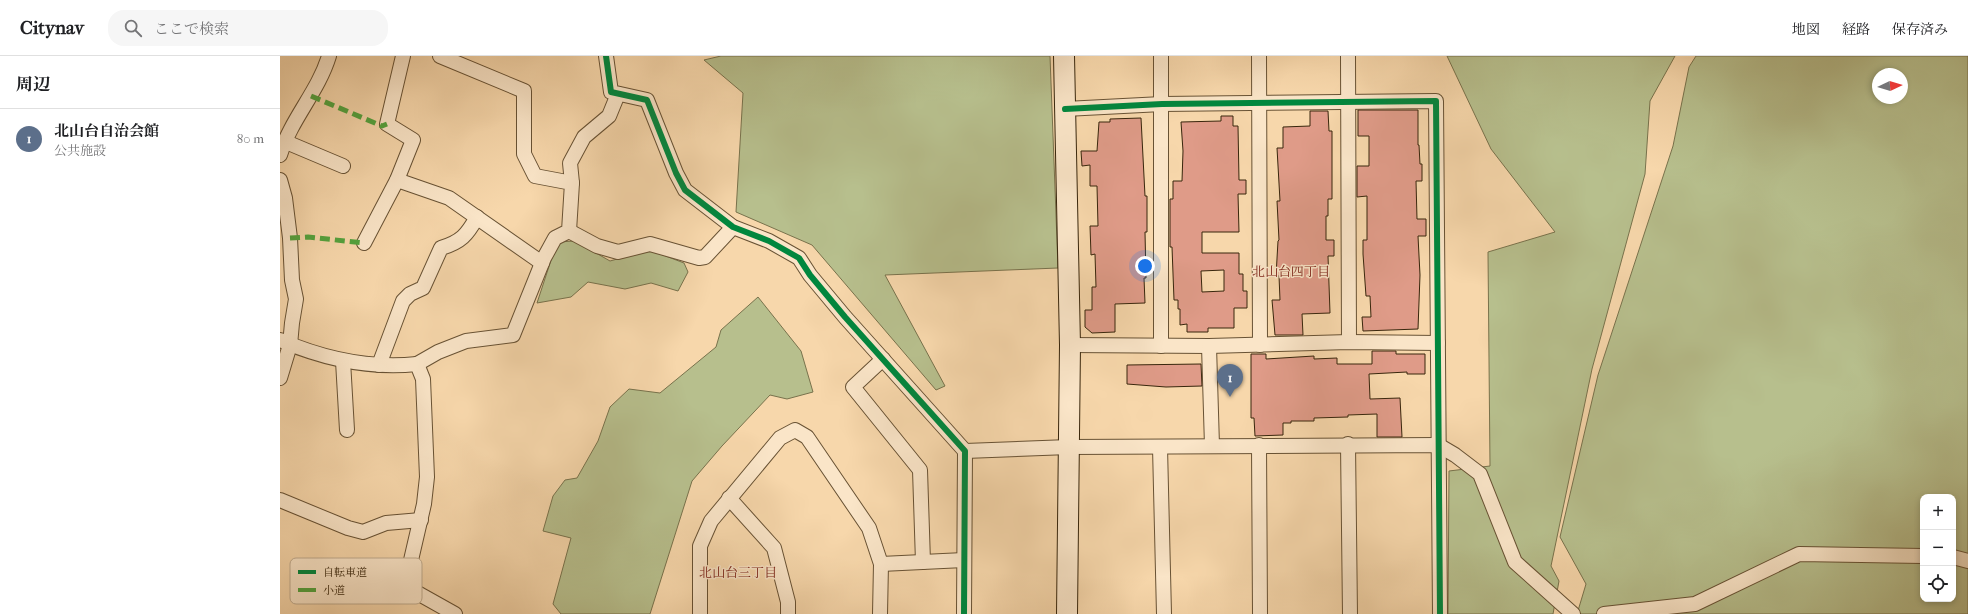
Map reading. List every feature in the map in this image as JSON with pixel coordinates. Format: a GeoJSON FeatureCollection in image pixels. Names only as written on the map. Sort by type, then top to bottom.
{"type":"FeatureCollection","features":[{"type":"Feature","properties":{"kind":"street"},"geometry":{"type":"LineString","coordinates":[[280,155],[297,114],[311,96],[323,74],[329,56]]}},
{"type":"Feature","properties":{"kind":"street"},"geometry":{"type":"LineString","coordinates":[[364,243],[397,180],[413,140],[387,124],[403,56]]}},
{"type":"Feature","properties":{"kind":"street"},"geometry":{"type":"LineString","coordinates":[[440,56],[524,91],[524,154],[535,176],[572,184]]}},
{"type":"Feature","properties":{"kind":"street"},"geometry":{"type":"LineString","coordinates":[[606,56],[611,92],[647,100],[676,173],[685,190],[733,227],[769,241],[800,258],[810,276],[965,451],[964,614]]}},
{"type":"Feature","properties":{"kind":"street"},"geometry":{"type":"LineString","coordinates":[[1064,56],[1070,345],[1067,614]]}},
{"type":"Feature","properties":{"kind":"street"},"geometry":{"type":"LineString","coordinates":[[1161,56],[1161,346]]}},
{"type":"Feature","properties":{"kind":"street"},"geometry":{"type":"LineString","coordinates":[[1258,56],[1260,345]]}},
{"type":"Feature","properties":{"kind":"street"},"geometry":{"type":"LineString","coordinates":[[1348,56],[1349,342]]}},
{"type":"Feature","properties":{"kind":"street"},"geometry":{"type":"LineString","coordinates":[[569,231],[572,184],[570,163],[584,137],[609,116],[618,94]]}},
{"type":"Feature","properties":{"kind":"street"},"geometry":{"type":"LineString","coordinates":[[1066,109],[1162,104],[1436,101],[1440,614]]}},
{"type":"Feature","properties":{"kind":"street"},"geometry":{"type":"LineString","coordinates":[[286,142],[343,166]]}},
{"type":"Feature","properties":{"kind":"street"},"geometry":{"type":"LineString","coordinates":[[280,180],[285,198],[290,238],[292,280],[296,299],[292,323],[285,342],[280,378]]}},
{"type":"Feature","properties":{"kind":"street"},"geometry":{"type":"LineString","coordinates":[[397,180],[449,198],[542,262]]}},
{"type":"Feature","properties":{"kind":"street"},"geometry":{"type":"LineString","coordinates":[[379,365],[403,301],[410,294],[423,288],[441,248],[456,244],[469,231],[477,217]]}},
{"type":"Feature","properties":{"kind":"street"},"geometry":{"type":"LineString","coordinates":[[569,231],[597,246],[618,252],[650,244],[699,258],[705,257],[733,227]]}},
{"type":"Feature","properties":{"kind":"street"},"geometry":{"type":"LineString","coordinates":[[285,342],[342,361],[391,367],[417,364],[438,352],[466,341],[513,335],[542,262],[555,238],[569,231]]}},
{"type":"Feature","properties":{"kind":"street"},"geometry":{"type":"LineString","coordinates":[[1070,345],[1209,346],[1349,342],[1438,342]]}},
{"type":"Feature","properties":{"kind":"street"},"geometry":{"type":"LineString","coordinates":[[1209,346],[1212,446]]}},
{"type":"Feature","properties":{"kind":"street"},"geometry":{"type":"LineString","coordinates":[[883,359],[854,387],[920,470],[923,562]]}},
{"type":"Feature","properties":{"kind":"street"},"geometry":{"type":"LineString","coordinates":[[342,361],[347,430]]}},
{"type":"Feature","properties":{"kind":"street"},"geometry":{"type":"LineString","coordinates":[[412,558],[421,520],[427,477],[423,379],[417,364]]}},
{"type":"Feature","properties":{"kind":"street"},"geometry":{"type":"LineString","coordinates":[[700,614],[700,546],[711,521],[780,438],[795,430],[807,437],[869,528],[881,564],[880,614]]}},
{"type":"Feature","properties":{"kind":"street"},"geometry":{"type":"LineString","coordinates":[[965,451],[1069,447],[1348,444],[1438,445],[1455,455],[1480,474],[1515,562],[1573,614]]}},
{"type":"Feature","properties":{"kind":"street"},"geometry":{"type":"LineString","coordinates":[[1348,444],[1350,614]]}},
{"type":"Feature","properties":{"kind":"street"},"geometry":{"type":"LineString","coordinates":[[1259,445],[1260,614]]}},
{"type":"Feature","properties":{"kind":"street"},"geometry":{"type":"LineString","coordinates":[[1160,446],[1164,614]]}},
{"type":"Feature","properties":{"kind":"street"},"geometry":{"type":"LineString","coordinates":[[729,498],[774,548],[788,602],[788,614]]}},
{"type":"Feature","properties":{"kind":"street"},"geometry":{"type":"LineString","coordinates":[[280,500],[348,528],[363,532],[386,523],[421,520]]}},
{"type":"Feature","properties":{"kind":"street"},"geometry":{"type":"LineString","coordinates":[[1604,614],[1695,604],[1799,554],[1920,556]]}},
{"type":"Feature","properties":{"kind":"street"},"geometry":{"type":"LineString","coordinates":[[1956,558],[1968,561]]}},
{"type":"Feature","properties":{"kind":"street"},"geometry":{"type":"LineString","coordinates":[[881,564],[964,560]]}},
{"type":"Feature","properties":{"kind":"street"},"geometry":{"type":"LineString","coordinates":[[422,596],[455,614]]}},
{"type":"Feature","properties":{"kind":"green space"},"geometry":{"type":"Polygon","coordinates":[[[721,56],[1050,56],[1058,268],[885,275],[945,386],[936,390],[812,245],[736,212],[743,93],[704,60],[721,56]]]}},
{"type":"Feature","properties":{"kind":"green space"},"geometry":{"type":"Polygon","coordinates":[[[1447,56],[1675,56],[1650,101],[1645,174],[1592,369],[1551,566],[1559,581],[1553,614],[1448,614],[1449,471],[1490,466],[1488,252],[1555,232],[1491,149],[1447,56]]]}},
{"type":"Feature","properties":{"kind":"green space"},"geometry":{"type":"Polygon","coordinates":[[[1696,56],[1968,56],[1968,614],[1577,614],[1586,584],[1560,537],[1598,375],[1673,146],[1689,67],[1696,56]]]}},
{"type":"Feature","properties":{"kind":"green space"},"geometry":{"type":"Polygon","coordinates":[[[575,241],[610,261],[650,250],[684,263],[688,272],[678,291],[651,283],[625,289],[588,282],[571,297],[537,303],[557,242],[575,241]]]}},
{"type":"Feature","properties":{"kind":"green space"},"geometry":{"type":"Polygon","coordinates":[[[758,297],[801,351],[813,392],[787,399],[770,395],[722,446],[692,481],[650,614],[561,614],[553,604],[571,538],[543,531],[553,496],[565,480],[577,478],[598,441],[610,407],[629,389],[660,393],[716,347],[721,330],[758,297]]]}},
{"type":"Feature","properties":{"kind":"building"},"geometry":{"type":"Polygon","coordinates":[[[1358,110],[1418,110],[1418,145],[1420,164],[1422,164],[1422,181],[1416,181],[1417,219],[1426,219],[1426,236],[1418,236],[1420,275],[1418,329],[1363,331],[1362,317],[1371,317],[1370,296],[1366,296],[1363,254],[1363,240],[1367,240],[1367,196],[1357,197],[1357,166],[1369,166],[1369,136],[1358,136],[1358,110]]]}},
{"type":"Feature","properties":{"kind":"building"},"geometry":{"type":"Polygon","coordinates":[[[1310,111],[1328,111],[1329,131],[1332,131],[1332,199],[1328,199],[1328,216],[1326,216],[1326,240],[1334,240],[1334,256],[1328,256],[1330,313],[1302,314],[1303,335],[1275,335],[1272,300],[1280,300],[1279,276],[1276,276],[1279,240],[1277,201],[1280,201],[1277,148],[1283,148],[1283,127],[1310,126],[1310,111]]]}},
{"type":"Feature","properties":{"kind":"building"},"geometry":{"type":"Polygon","coordinates":[[[1221,116],[1233,116],[1233,126],[1238,126],[1239,180],[1246,180],[1246,194],[1238,194],[1239,232],[1202,232],[1202,253],[1239,253],[1239,274],[1243,274],[1243,291],[1247,291],[1247,308],[1234,308],[1234,328],[1208,328],[1208,332],[1187,332],[1187,324],[1180,325],[1180,309],[1178,309],[1178,300],[1174,300],[1172,247],[1170,247],[1170,199],[1173,199],[1173,181],[1182,181],[1183,151],[1181,122],[1221,121],[1221,116]],[[1224,270],[1201,271],[1202,292],[1224,291],[1224,270]]]}},
{"type":"Feature","properties":{"kind":"building"},"geometry":{"type":"Polygon","coordinates":[[[1141,118],[1145,196],[1147,196],[1147,232],[1145,232],[1146,278],[1144,278],[1145,303],[1115,304],[1115,332],[1092,333],[1085,327],[1085,310],[1092,310],[1092,287],[1096,287],[1095,254],[1091,255],[1090,226],[1098,226],[1097,186],[1090,186],[1090,165],[1082,166],[1081,151],[1097,151],[1099,122],[1110,122],[1110,119],[1141,118]]]}},
{"type":"Feature","properties":{"kind":"building"},"geometry":{"type":"Polygon","coordinates":[[[1372,351],[1396,351],[1396,354],[1425,354],[1425,374],[1407,374],[1407,372],[1369,374],[1370,399],[1400,398],[1402,437],[1377,437],[1377,414],[1314,418],[1314,421],[1291,421],[1291,423],[1283,423],[1283,435],[1255,436],[1254,418],[1251,418],[1251,354],[1266,354],[1266,359],[1314,356],[1314,359],[1337,358],[1337,364],[1372,364],[1372,351]]]}},
{"type":"Feature","properties":{"kind":"building"},"geometry":{"type":"Polygon","coordinates":[[[1201,364],[1202,386],[1166,387],[1127,384],[1127,365],[1201,364]]]}},
{"type":"Feature","properties":{"kind":"marked path"},"geometry":{"type":"LineString","coordinates":[[311,96],[382,126],[387,124]]}},
{"type":"Feature","properties":{"kind":"marked path"},"geometry":{"type":"LineString","coordinates":[[290,238],[308,237],[364,243]]}},
{"type":"Feature","properties":{"kind":"cycle path"},"geometry":{"type":"LineString","coordinates":[[606,56],[611,92],[647,100],[676,173],[685,190],[733,227],[769,241],[799,258],[810,275],[845,317],[965,451],[964,614]]}},
{"type":"Feature","properties":{"kind":"cycle path"},"geometry":{"type":"LineString","coordinates":[[1065,109],[1162,104],[1436,101],[1440,614]]}},
{"type":"Feature","properties":{"kind":"place","name":"北山台自治会館"},"geometry":{"type":"Point","coordinates":[1230,397]}},
{"type":"Feature","properties":{"kind":"district","name":"北山台四丁目"},"geometry":{"type":"Point","coordinates":[1291,271]}},
{"type":"Feature","properties":{"kind":"district","name":"北山台三丁目"},"geometry":{"type":"Point","coordinates":[738,572]}}]}
